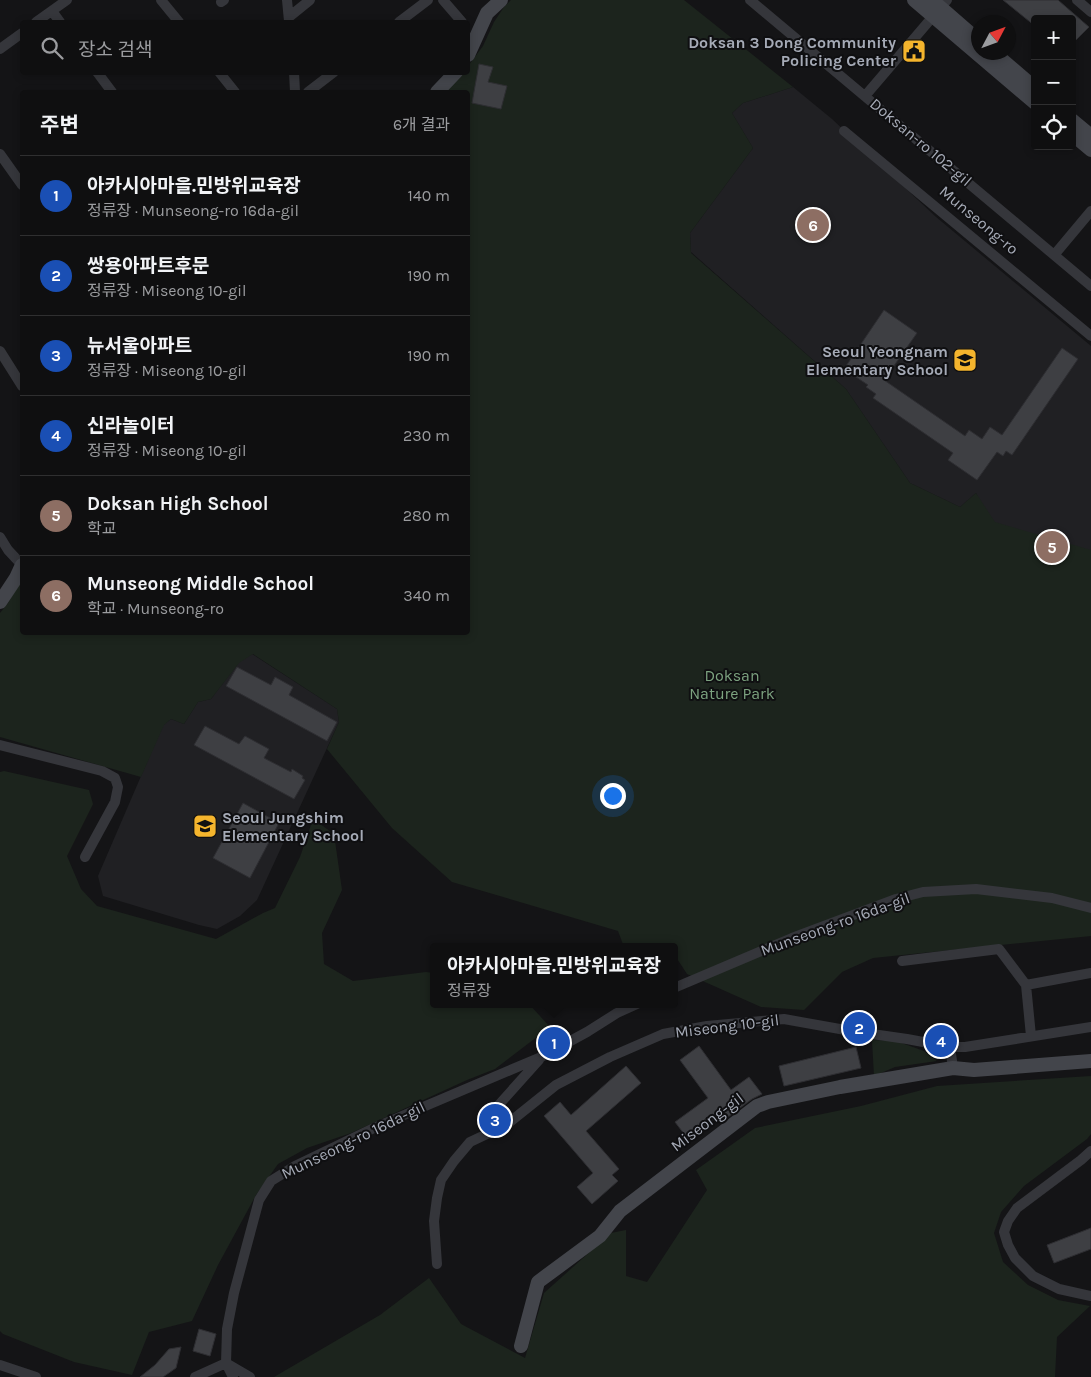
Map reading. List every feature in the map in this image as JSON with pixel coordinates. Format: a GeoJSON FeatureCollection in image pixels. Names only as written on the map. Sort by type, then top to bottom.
{"type":"FeatureCollection","features":[{"type":"Feature","properties":{"kind":"street"},"geometry":{"type":"LineString","coordinates":[[39,20],[67,0]]}},
{"type":"Feature","properties":{"kind":"street"},"geometry":{"type":"LineString","coordinates":[[160,0],[176,20]]}},
{"type":"Feature","properties":{"kind":"street"},"geometry":{"type":"LineString","coordinates":[[287,0],[289,20]]}},
{"type":"Feature","properties":{"kind":"street"},"geometry":{"type":"LineString","coordinates":[[289,20],[310,0]]}},
{"type":"Feature","properties":{"kind":"street"},"geometry":{"type":"LineString","coordinates":[[402,20],[428,0]]}},
{"type":"Feature","properties":{"kind":"street"},"geometry":{"type":"LineString","coordinates":[[444,0],[460,20]]}},
{"type":"Feature","properties":{"kind":"street"},"geometry":{"type":"LineString","coordinates":[[470,44],[473,27],[500,0]]}},
{"type":"Feature","properties":{"kind":"street","name":"Doksan-ro 102-gil"},"geometry":{"type":"LineString","coordinates":[[750,0],[1091,286]]}},
{"type":"Feature","properties":{"kind":"street"},"geometry":{"type":"LineString","coordinates":[[914,0],[938,6],[971,34]]}},
{"type":"Feature","properties":{"kind":"street"},"geometry":{"type":"LineString","coordinates":[[1077,0],[1091,12]]}},
{"type":"Feature","properties":{"kind":"street"},"geometry":{"type":"LineString","coordinates":[[865,96],[938,6]]}},
{"type":"Feature","properties":{"kind":"street"},"geometry":{"type":"LineString","coordinates":[[938,6],[1031,99]]}},
{"type":"Feature","properties":{"kind":"street"},"geometry":{"type":"LineString","coordinates":[[52,11],[59,20]]}},
{"type":"Feature","properties":{"kind":"street"},"geometry":{"type":"LineString","coordinates":[[0,49],[20,34]]}},
{"type":"Feature","properties":{"kind":"street"},"geometry":{"type":"LineString","coordinates":[[1003,60],[1031,84]]}},
{"type":"Feature","properties":{"kind":"street"},"geometry":{"type":"LineString","coordinates":[[99,75],[110,90]]}},
{"type":"Feature","properties":{"kind":"street"},"geometry":{"type":"LineString","coordinates":[[220,75],[232,90]]}},
{"type":"Feature","properties":{"kind":"street"},"geometry":{"type":"LineString","coordinates":[[294,75],[295,90]]}},
{"type":"Feature","properties":{"kind":"street"},"geometry":{"type":"LineString","coordinates":[[311,90],[330,75]]}},
{"type":"Feature","properties":{"kind":"street"},"geometry":{"type":"LineString","coordinates":[[439,90],[453,75]]}},
{"type":"Feature","properties":{"kind":"street"},"geometry":{"type":"LineString","coordinates":[[1076,123],[1091,136]]}},
{"type":"Feature","properties":{"kind":"street","name":"Munseong-ro"},"geometry":{"type":"LineString","coordinates":[[844,131],[1091,336]]}},
{"type":"Feature","properties":{"kind":"street"},"geometry":{"type":"LineString","coordinates":[[1076,137],[1091,150]]}},
{"type":"Feature","properties":{"kind":"street"},"geometry":{"type":"LineString","coordinates":[[0,154],[20,183]]}},
{"type":"Feature","properties":{"kind":"street"},"geometry":{"type":"LineString","coordinates":[[1055,254],[1091,211]]}},
{"type":"Feature","properties":{"kind":"street"},"geometry":{"type":"LineString","coordinates":[[0,351],[20,383]]}},
{"type":"Feature","properties":{"kind":"street"},"geometry":{"type":"LineString","coordinates":[[0,537],[8,550],[20,563]]}},
{"type":"Feature","properties":{"kind":"street"},"geometry":{"type":"LineString","coordinates":[[0,602],[6,595],[20,569]]}},
{"type":"Feature","properties":{"kind":"street"},"geometry":{"type":"LineString","coordinates":[[0,745],[102,771],[116,778],[118,787],[115,802],[85,857]]}},
{"type":"Feature","properties":{"kind":"street","name":"Munseong-ro 16da-gil"},"geometry":{"type":"LineString","coordinates":[[678,986],[792,938],[896,899],[923,892],[976,889],[1052,898],[1091,908]]}},
{"type":"Feature","properties":{"kind":"street"},"geometry":{"type":"LineString","coordinates":[[902,961],[999,950],[1026,985],[1031,1036]]}},
{"type":"Feature","properties":{"kind":"street"},"geometry":{"type":"LineString","coordinates":[[1026,985],[1091,973]]}},
{"type":"Feature","properties":{"kind":"street","name":"Munseong-ro 16da-gil"},"geometry":{"type":"LineString","coordinates":[[226,1363],[227,1329],[236,1285],[259,1200],[271,1181],[294,1166],[376,1127],[541,1057],[628,1008]]}},
{"type":"Feature","properties":{"kind":"street","name":"Miseong 10-gil"},"geometry":{"type":"LineString","coordinates":[[437,1264],[434,1221],[441,1180],[470,1142],[506,1125],[556,1085],[602,1060],[663,1034],[706,1026],[784,1019],[950,1047],[966,1047],[1091,1027]]}},
{"type":"Feature","properties":{"kind":"street"},"geometry":{"type":"LineString","coordinates":[[950,1047],[953,1068]]}},
{"type":"Feature","properties":{"kind":"street"},"geometry":{"type":"LineString","coordinates":[[506,1125],[496,1108],[541,1057]]}},
{"type":"Feature","properties":{"kind":"street","name":"Miseong-gil"},"geometry":{"type":"LineString","coordinates":[[521,1346],[538,1282],[600,1236],[620,1211],[757,1106],[840,1087],[953,1068],[974,1070],[1091,1061]]}},
{"type":"Feature","properties":{"kind":"street"},"geometry":{"type":"LineString","coordinates":[[1091,1151],[1017,1208],[1008,1221],[1004,1232],[1015,1258],[1032,1276],[1059,1289],[1091,1296]]}},
{"type":"Feature","properties":{"kind":"street"},"geometry":{"type":"LineString","coordinates":[[195,1377],[226,1363]]}},
{"type":"Feature","properties":{"kind":"street"},"geometry":{"type":"LineString","coordinates":[[226,1363],[233,1377]]}},
{"type":"Feature","properties":{"kind":"street"},"geometry":{"type":"LineString","coordinates":[[226,1363],[250,1377]]}},
{"type":"Feature","properties":{"kind":"street"},"geometry":{"type":"LineString","coordinates":[[0,1365],[36,1377]]}},
{"type":"Feature","properties":{"kind":"shaded area"},"geometry":{"type":"Polygon","coordinates":[[[793,87],[832,119],[936,217],[1091,346],[1091,619],[1044,632],[976,493],[960,507],[910,483],[846,389],[691,252],[690,233],[753,148],[732,113],[743,103],[793,87]]]}},
{"type":"Feature","properties":{"kind":"shaded area","name":"Seoul Jungshim Elementary School"},"geometry":{"type":"Polygon","coordinates":[[[252,654],[337,709],[339,722],[257,900],[240,916],[217,929],[103,896],[98,876],[163,725],[171,719],[184,724],[198,702],[211,699],[239,662],[252,654]]]}},
{"type":"Feature","properties":{"kind":"green space","name":"Doksan Nature Park"},"geometry":{"type":"Polygon","coordinates":[[[511,0],[684,0],[793,87],[743,103],[732,113],[753,148],[690,233],[691,253],[846,389],[910,483],[960,507],[976,493],[995,522],[1091,550],[1091,936],[873,958],[842,972],[804,1010],[761,1007],[687,974],[678,960],[678,943],[622,943],[618,931],[452,882],[392,828],[327,749],[339,722],[337,709],[253,654],[239,663],[211,699],[198,702],[184,724],[171,719],[164,725],[141,777],[0,737],[0,613],[20,582],[20,635],[470,635],[470,90],[445,90],[461,75],[470,75],[470,63],[483,46],[494,22],[511,0]]]}},
{"type":"Feature","properties":{"kind":"green space"},"geometry":{"type":"Polygon","coordinates":[[[4,771],[89,790],[93,804],[67,856],[81,889],[97,906],[216,939],[275,908],[300,857],[313,819],[334,834],[342,890],[322,933],[324,964],[353,981],[430,972],[430,1008],[533,1008],[550,1027],[495,1069],[351,1133],[307,1148],[278,1164],[256,1195],[218,1265],[192,1321],[149,1332],[132,1375],[74,1362],[3,1334],[0,1331],[0,772],[4,771]]]}},
{"type":"Feature","properties":{"kind":"green space"},"geometry":{"type":"Polygon","coordinates":[[[872,1040],[896,1041],[924,1051],[937,1061],[895,1067],[874,1076],[872,1040]]]}},
{"type":"Feature","properties":{"kind":"green space"},"geometry":{"type":"Polygon","coordinates":[[[1091,1076],[1091,1134],[1024,1186],[1001,1212],[994,1233],[1003,1262],[1028,1285],[1058,1300],[1090,1306],[1057,1337],[1055,1377],[274,1377],[380,1315],[429,1278],[461,1324],[525,1358],[544,1293],[611,1233],[626,1230],[626,1276],[647,1282],[707,1190],[696,1170],[755,1128],[861,1106],[937,1086],[1091,1076]]]}},
{"type":"Feature","properties":{"kind":"building"},"geometry":{"type":"Polygon","coordinates":[[[1003,0],[1058,0],[1075,15],[1031,15],[1031,23],[1003,0]]]}},
{"type":"Feature","properties":{"kind":"building"},"geometry":{"type":"Polygon","coordinates":[[[1076,16],[1089,27],[1076,40],[1076,16]]]}},
{"type":"Feature","properties":{"kind":"building"},"geometry":{"type":"Polygon","coordinates":[[[479,64],[493,67],[488,82],[507,86],[501,109],[472,103],[479,64]]]}},
{"type":"Feature","properties":{"kind":"building"},"geometry":{"type":"Polygon","coordinates":[[[884,310],[917,333],[884,380],[965,436],[969,430],[982,439],[990,427],[1002,435],[1062,348],[1078,359],[1012,455],[1006,451],[1003,456],[997,452],[977,480],[948,460],[953,453],[873,398],[876,394],[866,387],[868,385],[844,369],[884,310]]]}},
{"type":"Feature","properties":{"kind":"building"},"geometry":{"type":"Polygon","coordinates":[[[237,667],[271,685],[275,677],[293,687],[289,695],[337,722],[327,741],[226,686],[237,667]]]}},
{"type":"Feature","properties":{"kind":"building"},"geometry":{"type":"Polygon","coordinates":[[[205,726],[239,744],[245,736],[269,749],[264,758],[291,772],[292,769],[303,776],[302,778],[305,780],[294,799],[194,745],[205,726]]]}},
{"type":"Feature","properties":{"kind":"building"},"geometry":{"type":"Polygon","coordinates":[[[243,803],[279,823],[250,878],[213,858],[243,803]]]}},
{"type":"Feature","properties":{"kind":"building"},"geometry":{"type":"Polygon","coordinates":[[[699,1046],[731,1090],[749,1077],[762,1094],[752,1099],[724,1120],[721,1115],[688,1139],[675,1122],[708,1098],[680,1060],[699,1046]]]}},
{"type":"Feature","properties":{"kind":"building"},"geometry":{"type":"Polygon","coordinates":[[[856,1047],[861,1068],[784,1086],[779,1066],[856,1047]]]}},
{"type":"Feature","properties":{"kind":"building"},"geometry":{"type":"Polygon","coordinates":[[[626,1066],[641,1083],[586,1131],[619,1169],[612,1175],[618,1181],[592,1204],[577,1187],[593,1173],[544,1116],[560,1102],[571,1115],[626,1066]]]}},
{"type":"Feature","properties":{"kind":"building"},"geometry":{"type":"Polygon","coordinates":[[[1091,1228],[1091,1249],[1054,1263],[1047,1245],[1091,1228]]]}},
{"type":"Feature","properties":{"kind":"building"},"geometry":{"type":"Polygon","coordinates":[[[199,1329],[216,1334],[210,1356],[193,1351],[199,1329]]]}},
{"type":"Feature","properties":{"kind":"building"},"geometry":{"type":"Polygon","coordinates":[[[181,1347],[176,1368],[163,1377],[140,1377],[155,1365],[169,1349],[181,1347]]]}},
{"type":"Feature","properties":{"kind":"place","name":"Doksan 3 Dong Community Policing Center"},"geometry":{"type":"Point","coordinates":[914,51]}},
{"type":"Feature","properties":{"kind":"place","name":"Munseong Middle School"},"geometry":{"type":"Point","coordinates":[813,225]}},
{"type":"Feature","properties":{"kind":"place","name":"Seoul Yeongnam Elementary School"},"geometry":{"type":"Point","coordinates":[965,360]}},
{"type":"Feature","properties":{"kind":"place","name":"Doksan High School"},"geometry":{"type":"Point","coordinates":[1052,547]}},
{"type":"Feature","properties":{"kind":"place","name":"Seoul Jungshim Elementary School"},"geometry":{"type":"Point","coordinates":[205,826]}},
{"type":"Feature","properties":{"kind":"place","name":"쌍용아파트후문"},"geometry":{"type":"Point","coordinates":[859,1028]}},
{"type":"Feature","properties":{"kind":"place","name":"신라놀이터"},"geometry":{"type":"Point","coordinates":[941,1041]}},
{"type":"Feature","properties":{"kind":"place","name":"아카시아마을.민방위교육장"},"geometry":{"type":"Point","coordinates":[554,1043]}},
{"type":"Feature","properties":{"kind":"place","name":"뉴서울아파트"},"geometry":{"type":"Point","coordinates":[495,1120]}}]}
